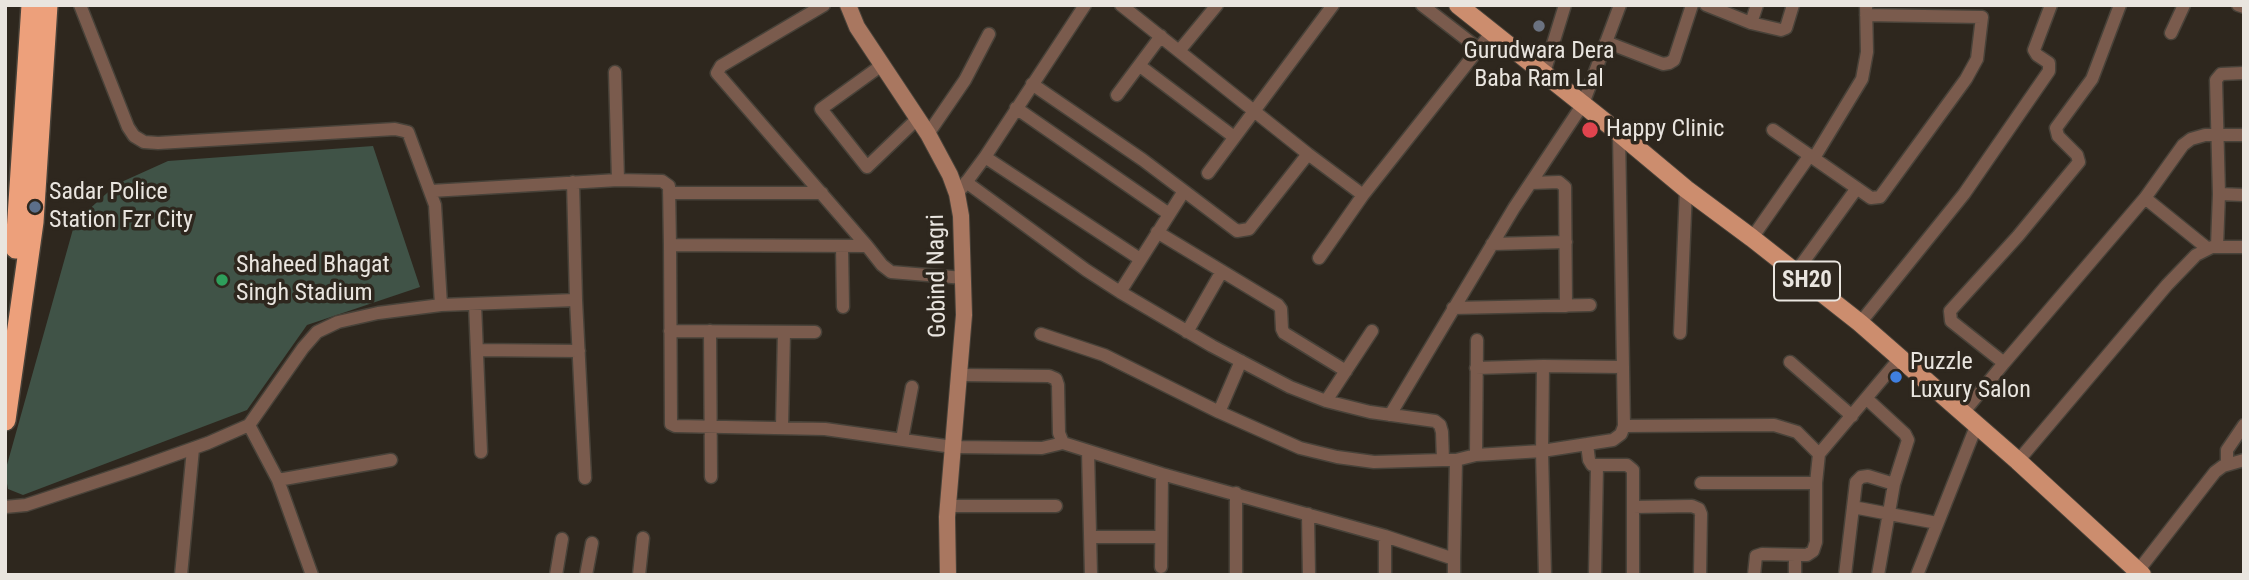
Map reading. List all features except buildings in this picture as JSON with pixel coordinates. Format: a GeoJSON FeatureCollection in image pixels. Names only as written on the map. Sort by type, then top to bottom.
{"type":"FeatureCollection","features":[{"type":"Feature","properties":{"kind":"highway"},"geometry":{"type":"LineString","coordinates":[[5,337],[15,258],[32,5]]}},
{"type":"Feature","properties":{"kind":"highway"},"geometry":{"type":"LineString","coordinates":[[5,420],[34,212],[47,5]]}},
{"type":"Feature","properties":{"kind":"main road","name":"SH20"},"geometry":{"type":"LineString","coordinates":[[1458,5],[1686,189],[1860,323],[2018,461],[2140,573]]}},
{"type":"Feature","properties":{"kind":"street"},"geometry":{"type":"LineString","coordinates":[[80,5],[128,127],[134,136],[144,142],[402,130],[408,132],[430,191],[437,226],[441,305]]}},
{"type":"Feature","properties":{"kind":"street"},"geometry":{"type":"LineString","coordinates":[[824,5],[721,66],[716,73],[882,265],[891,272],[964,278]]}},
{"type":"Feature","properties":{"kind":"street","name":"Gobind Nagri"},"geometry":{"type":"LineString","coordinates":[[848,5],[856,27],[962,188],[964,278],[961,375],[948,506],[948,575]]}},
{"type":"Feature","properties":{"kind":"street"},"geometry":{"type":"LineString","coordinates":[[1121,5],[1363,195]]}},
{"type":"Feature","properties":{"kind":"street"},"geometry":{"type":"LineString","coordinates":[[1180,51],[1217,5]]}},
{"type":"Feature","properties":{"kind":"street"},"geometry":{"type":"LineString","coordinates":[[1208,173],[1333,5]]}},
{"type":"Feature","properties":{"kind":"street"},"geometry":{"type":"LineString","coordinates":[[1422,5],[1479,49]]}},
{"type":"Feature","properties":{"kind":"street"},"geometry":{"type":"LineString","coordinates":[[1544,74],[1565,5]]}},
{"type":"Feature","properties":{"kind":"street"},"geometry":{"type":"LineString","coordinates":[[1390,415],[1492,244],[1583,104],[1620,5]]}},
{"type":"Feature","properties":{"kind":"street"},"geometry":{"type":"LineString","coordinates":[[1606,42],[1669,64],[1675,60],[1692,5]]}},
{"type":"Feature","properties":{"kind":"street"},"geometry":{"type":"LineString","coordinates":[[1706,5],[1751,23],[1781,30],[1786,28],[1793,5]]}},
{"type":"Feature","properties":{"kind":"street"},"geometry":{"type":"LineString","coordinates":[[1751,23],[1757,5]]}},
{"type":"Feature","properties":{"kind":"street"},"geometry":{"type":"LineString","coordinates":[[1860,323],[1964,194],[2049,71],[2049,63],[2034,50],[2051,5]]}},
{"type":"Feature","properties":{"kind":"street"},"geometry":{"type":"LineString","coordinates":[[2004,363],[1951,321],[1950,311],[2018,236],[2079,162],[2077,155],[2058,136],[2056,128],[2092,79],[2120,5]]}},
{"type":"Feature","properties":{"kind":"street"},"geometry":{"type":"LineString","coordinates":[[2171,33],[2184,5]]}},
{"type":"Feature","properties":{"kind":"street"},"geometry":{"type":"LineString","coordinates":[[2238,5],[2244,7]]}},
{"type":"Feature","properties":{"kind":"street"},"geometry":{"type":"LineString","coordinates":[[1078,8],[985,158],[962,188],[1120,292],[1187,332],[1290,387],[1326,401],[1390,415],[1435,421],[1440,425],[1443,460]]}},
{"type":"Feature","properties":{"kind":"street"},"geometry":{"type":"LineString","coordinates":[[1752,238],[1812,156],[1862,79],[1867,52],[1866,10],[1982,11],[1982,37],[1977,59],[1966,79],[1880,197],[1871,198],[1812,156],[1773,130]]}},
{"type":"Feature","properties":{"kind":"street"},"geometry":{"type":"LineString","coordinates":[[1319,258],[1363,195],[1492,32]]}},
{"type":"Feature","properties":{"kind":"street"},"geometry":{"type":"LineString","coordinates":[[928,135],[965,80],[989,34]]}},
{"type":"Feature","properties":{"kind":"street"},"geometry":{"type":"LineString","coordinates":[[1116,95],[1161,36]]}},
{"type":"Feature","properties":{"kind":"street"},"geometry":{"type":"LineString","coordinates":[[882,65],[821,109],[867,167],[917,119]]}},
{"type":"Feature","properties":{"kind":"street"},"geometry":{"type":"LineString","coordinates":[[1140,66],[1234,137]]}},
{"type":"Feature","properties":{"kind":"street"},"geometry":{"type":"LineString","coordinates":[[615,72],[618,180]]}},
{"type":"Feature","properties":{"kind":"street"},"geometry":{"type":"LineString","coordinates":[[2212,247],[2219,194],[2217,76],[2244,72]]}},
{"type":"Feature","properties":{"kind":"street"},"geometry":{"type":"LineString","coordinates":[[1032,84],[1143,160],[1237,231],[1249,229],[1308,154]]}},
{"type":"Feature","properties":{"kind":"street"},"geometry":{"type":"LineString","coordinates":[[1016,108],[1169,214]]}},
{"type":"Feature","properties":{"kind":"street"},"geometry":{"type":"LineString","coordinates":[[1041,334],[1104,355],[1219,412],[1300,448],[1337,457],[1374,462],[1456,460],[1476,455],[1542,450],[1613,440],[1621,435],[1623,426],[1619,133]]}},
{"type":"Feature","properties":{"kind":"street"},"geometry":{"type":"LineString","coordinates":[[1917,575],[1937,523],[1970,419],[2004,363],[2145,198],[2183,145],[2197,137],[2244,135]]}},
{"type":"Feature","properties":{"kind":"street"},"geometry":{"type":"LineString","coordinates":[[985,158],[1140,259]]}},
{"type":"Feature","properties":{"kind":"street"},"geometry":{"type":"LineString","coordinates":[[430,191],[618,180],[662,181],[669,186],[671,424],[782,427],[953,447],[1042,448],[1063,443],[1162,474],[1385,536],[1454,559]]}},
{"type":"Feature","properties":{"kind":"street"},"geometry":{"type":"LineString","coordinates":[[573,182],[585,478]]}},
{"type":"Feature","properties":{"kind":"street"},"geometry":{"type":"LineString","coordinates":[[1531,183],[1559,182],[1565,187],[1566,306]]}},
{"type":"Feature","properties":{"kind":"street"},"geometry":{"type":"LineString","coordinates":[[1796,272],[1857,188]]}},
{"type":"Feature","properties":{"kind":"street"},"geometry":{"type":"LineString","coordinates":[[1680,333],[1686,189]]}},
{"type":"Feature","properties":{"kind":"street"},"geometry":{"type":"LineString","coordinates":[[1120,292],[1184,191]]}},
{"type":"Feature","properties":{"kind":"street"},"geometry":{"type":"LineString","coordinates":[[669,193],[822,193]]}},
{"type":"Feature","properties":{"kind":"street"},"geometry":{"type":"LineString","coordinates":[[2219,194],[2244,195]]}},
{"type":"Feature","properties":{"kind":"street"},"geometry":{"type":"LineString","coordinates":[[2145,198],[2212,247]]}},
{"type":"Feature","properties":{"kind":"street"},"geometry":{"type":"LineString","coordinates":[[1157,232],[1278,305],[1284,333],[1346,372]]}},
{"type":"Feature","properties":{"kind":"street"},"geometry":{"type":"LineString","coordinates":[[1492,244],[1566,242]]}},
{"type":"Feature","properties":{"kind":"street"},"geometry":{"type":"LineString","coordinates":[[670,244],[867,246]]}},
{"type":"Feature","properties":{"kind":"street"},"geometry":{"type":"LineString","coordinates":[[842,246],[842,307]]}},
{"type":"Feature","properties":{"kind":"street"},"geometry":{"type":"LineString","coordinates":[[2018,461],[2196,254],[2212,247],[2244,247]]}},
{"type":"Feature","properties":{"kind":"street"},"geometry":{"type":"LineString","coordinates":[[1187,332],[1222,271]]}},
{"type":"Feature","properties":{"kind":"street"},"geometry":{"type":"LineString","coordinates":[[5,507],[41,501],[193,449],[249,425],[303,348],[317,332],[338,321],[441,305],[576,300]]}},
{"type":"Feature","properties":{"kind":"street"},"geometry":{"type":"LineString","coordinates":[[475,304],[481,452]]}},
{"type":"Feature","properties":{"kind":"street"},"geometry":{"type":"LineString","coordinates":[[1454,308],[1590,305]]}},
{"type":"Feature","properties":{"kind":"street"},"geometry":{"type":"LineString","coordinates":[[670,331],[815,332]]}},
{"type":"Feature","properties":{"kind":"street"},"geometry":{"type":"LineString","coordinates":[[710,331],[711,477]]}},
{"type":"Feature","properties":{"kind":"street"},"geometry":{"type":"LineString","coordinates":[[1326,401],[1372,331]]}},
{"type":"Feature","properties":{"kind":"street"},"geometry":{"type":"LineString","coordinates":[[782,427],[784,332]]}},
{"type":"Feature","properties":{"kind":"street"},"geometry":{"type":"LineString","coordinates":[[1476,455],[1477,340]]}},
{"type":"Feature","properties":{"kind":"street"},"geometry":{"type":"LineString","coordinates":[[477,350],[579,351]]}},
{"type":"Feature","properties":{"kind":"street"},"geometry":{"type":"LineString","coordinates":[[1754,575],[1756,556],[1807,555],[1813,551],[1816,542],[1819,454],[1899,358]]}},
{"type":"Feature","properties":{"kind":"street"},"geometry":{"type":"LineString","coordinates":[[1219,412],[1241,361]]}},
{"type":"Feature","properties":{"kind":"street"},"geometry":{"type":"LineString","coordinates":[[1790,362],[1852,415]]}},
{"type":"Feature","properties":{"kind":"street"},"geometry":{"type":"LineString","coordinates":[[1543,366],[1545,575]]}},
{"type":"Feature","properties":{"kind":"street"},"geometry":{"type":"LineString","coordinates":[[1476,368],[1622,367]]}},
{"type":"Feature","properties":{"kind":"street"},"geometry":{"type":"LineString","coordinates":[[961,375],[1049,376],[1055,379],[1058,385],[1059,433],[1063,443]]}},
{"type":"Feature","properties":{"kind":"street"},"geometry":{"type":"LineString","coordinates":[[902,439],[912,387]]}},
{"type":"Feature","properties":{"kind":"street"},"geometry":{"type":"LineString","coordinates":[[1867,399],[1905,434],[1908,440],[1894,484],[1878,575]]}},
{"type":"Feature","properties":{"kind":"street"},"geometry":{"type":"LineString","coordinates":[[249,425],[278,480],[312,575]]}},
{"type":"Feature","properties":{"kind":"street"},"geometry":{"type":"LineString","coordinates":[[1623,426],[1774,425],[1797,432],[1819,454]]}},
{"type":"Feature","properties":{"kind":"street"},"geometry":{"type":"LineString","coordinates":[[2227,465],[2227,450],[2244,425]]}},
{"type":"Feature","properties":{"kind":"street"},"geometry":{"type":"LineString","coordinates":[[1587,444],[1589,460],[1597,466],[1631,467],[1633,470],[1633,575]]}},
{"type":"Feature","properties":{"kind":"street"},"geometry":{"type":"LineString","coordinates":[[181,575],[193,449]]}},
{"type":"Feature","properties":{"kind":"street"},"geometry":{"type":"LineString","coordinates":[[1088,451],[1091,575]]}},
{"type":"Feature","properties":{"kind":"street"},"geometry":{"type":"LineString","coordinates":[[278,480],[391,460]]}},
{"type":"Feature","properties":{"kind":"street"},"geometry":{"type":"LineString","coordinates":[[1454,575],[1456,460]]}},
{"type":"Feature","properties":{"kind":"street"},"geometry":{"type":"LineString","coordinates":[[2140,573],[2215,472],[2244,460]]}},
{"type":"Feature","properties":{"kind":"street"},"geometry":{"type":"LineString","coordinates":[[1595,575],[1597,466]]}},
{"type":"Feature","properties":{"kind":"street"},"geometry":{"type":"LineString","coordinates":[[1161,567],[1162,474]]}},
{"type":"Feature","properties":{"kind":"street"},"geometry":{"type":"LineString","coordinates":[[1845,575],[1856,482],[1861,477],[1868,476],[1894,484]]}},
{"type":"Feature","properties":{"kind":"street"},"geometry":{"type":"LineString","coordinates":[[1701,483],[1816,483]]}},
{"type":"Feature","properties":{"kind":"street"},"geometry":{"type":"LineString","coordinates":[[1236,494],[1236,575]]}},
{"type":"Feature","properties":{"kind":"street"},"geometry":{"type":"LineString","coordinates":[[948,506],[1056,506]]}},
{"type":"Feature","properties":{"kind":"street"},"geometry":{"type":"LineString","coordinates":[[1633,507],[1692,506],[1699,509],[1700,575]]}},
{"type":"Feature","properties":{"kind":"street"},"geometry":{"type":"LineString","coordinates":[[1853,507],[1937,523]]}},
{"type":"Feature","properties":{"kind":"street"},"geometry":{"type":"LineString","coordinates":[[1308,514],[1309,575]]}},
{"type":"Feature","properties":{"kind":"street"},"geometry":{"type":"LineString","coordinates":[[1385,536],[1385,575]]}},
{"type":"Feature","properties":{"kind":"street"},"geometry":{"type":"LineString","coordinates":[[1091,537],[1161,537]]}},
{"type":"Feature","properties":{"kind":"street"},"geometry":{"type":"LineString","coordinates":[[639,575],[643,538]]}},
{"type":"Feature","properties":{"kind":"street"},"geometry":{"type":"LineString","coordinates":[[556,575],[562,539]]}},
{"type":"Feature","properties":{"kind":"street"},"geometry":{"type":"LineString","coordinates":[[586,575],[592,543]]}},
{"type":"Feature","properties":{"kind":"street"},"geometry":{"type":"LineString","coordinates":[[1795,555],[1795,575]]}},
{"type":"Feature","properties":{"kind":"green space"},"geometry":{"type":"Polygon","coordinates":[[[373,146],[420,287],[307,325],[247,410],[23,495],[8,489],[5,472],[75,222],[117,184],[168,161],[373,146]]]}},
{"type":"Feature","properties":{"kind":"place","name":"Gurudwara Dera Baba Ram Lal"},"geometry":{"type":"Point","coordinates":[1539,26]}},
{"type":"Feature","properties":{"kind":"place","name":"Happy Clinic"},"geometry":{"type":"Point","coordinates":[1590,130]}},
{"type":"Feature","properties":{"kind":"place","name":"Sadar Police Station Fzr City"},"geometry":{"type":"Point","coordinates":[35,207]}},
{"type":"Feature","properties":{"kind":"place","name":"Shaheed Bhagat Singh Stadium"},"geometry":{"type":"Point","coordinates":[222,280]}},
{"type":"Feature","properties":{"kind":"place","name":"Puzzle Luxury Salon"},"geometry":{"type":"Point","coordinates":[1896,377]}}]}
